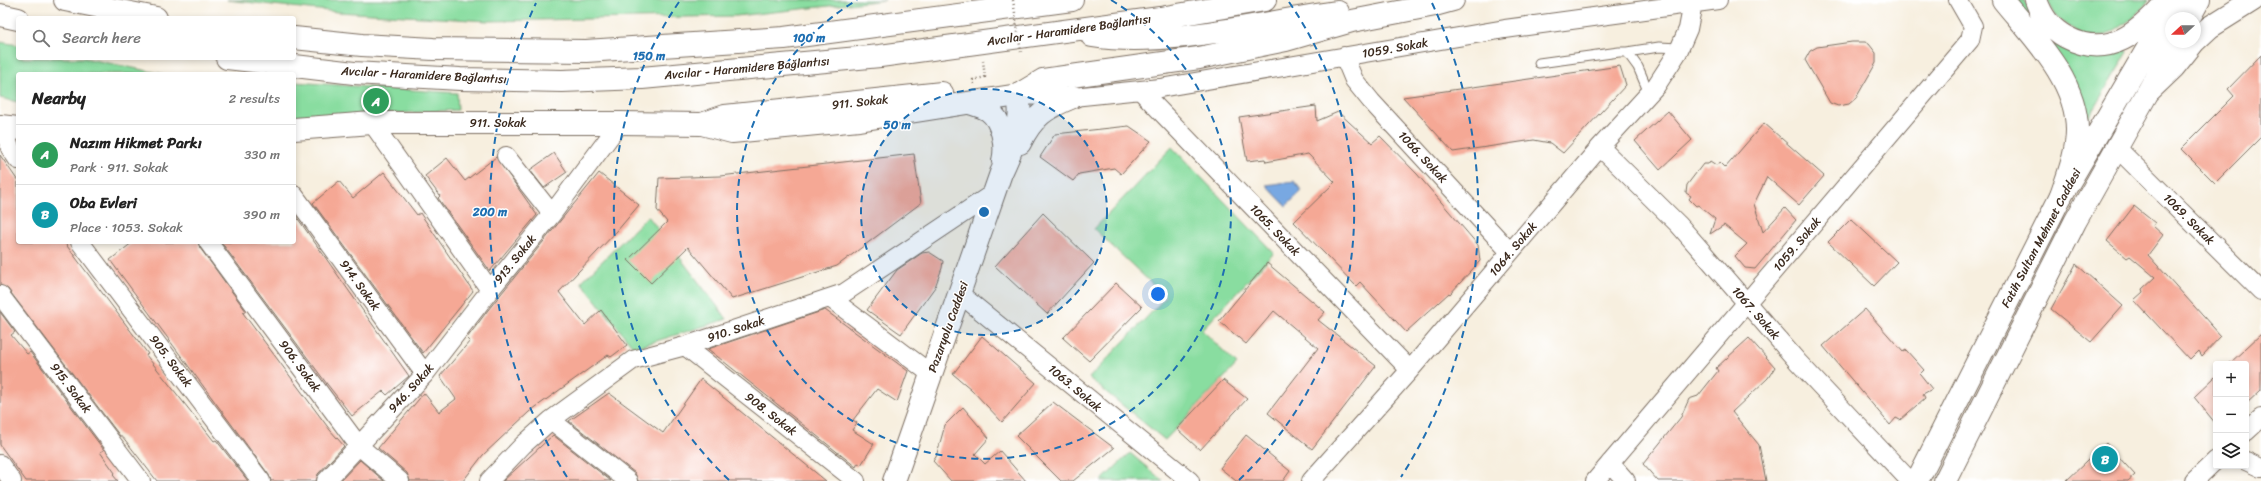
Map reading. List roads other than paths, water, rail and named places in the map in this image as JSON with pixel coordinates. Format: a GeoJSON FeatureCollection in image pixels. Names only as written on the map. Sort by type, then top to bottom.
{"type":"FeatureCollection","features":[{"type":"Feature","properties":{"kind":"main road"},"geometry":{"type":"LineString","coordinates":[[65,0],[146,16]]}},
{"type":"Feature","properties":{"kind":"main road"},"geometry":{"type":"LineString","coordinates":[[296,38],[362,45],[433,49],[586,51],[784,38],[1072,0]]}},
{"type":"Feature","properties":{"kind":"main road","name":"Avcılar - Haramidere Bağlantısı"},"geometry":{"type":"LineString","coordinates":[[244,60],[354,73],[460,79],[562,81],[749,69],[880,56],[1160,18],[1265,0]]}},
{"type":"Feature","properties":{"kind":"main road"},"geometry":{"type":"LineString","coordinates":[[1063,31],[1127,39],[1185,35],[1425,0]]}},
{"type":"Feature","properties":{"kind":"main road"},"geometry":{"type":"LineString","coordinates":[[998,182],[1018,130],[1022,112],[1018,95],[1043,80],[1199,58],[1286,40],[1352,21],[1434,6],[1453,0]]}},
{"type":"Feature","properties":{"kind":"main road"},"geometry":{"type":"LineString","coordinates":[[2003,0],[2058,72],[2073,104],[2077,131],[2075,151],[2061,196]]}},
{"type":"Feature","properties":{"kind":"main road"},"geometry":{"type":"LineString","coordinates":[[2036,0],[2041,15],[2055,30],[2074,41],[2094,46],[2109,44],[2126,38],[2143,26],[2168,0]]}},
{"type":"Feature","properties":{"kind":"main road","name":"Fatih Sultan Mehmet Caddesi"},"geometry":{"type":"LineString","coordinates":[[1917,481],[2061,196],[2176,0]]}},
{"type":"Feature","properties":{"kind":"main road"},"geometry":{"type":"LineString","coordinates":[[2192,12],[2199,0]]}},
{"type":"Feature","properties":{"kind":"main road"},"geometry":{"type":"LineString","coordinates":[[2201,35],[2210,27],[2253,0]]}},
{"type":"Feature","properties":{"kind":"main road"},"geometry":{"type":"LineString","coordinates":[[0,15],[16,19]]}},
{"type":"Feature","properties":{"kind":"main road","name":"Fatih Sultan Mehmet Caddesi"},"geometry":{"type":"LineString","coordinates":[[1945,481],[2075,222],[2173,48]]}},
{"type":"Feature","properties":{"kind":"main road"},"geometry":{"type":"LineString","coordinates":[[2150,90],[2174,67],[2189,48]]}},
{"type":"Feature","properties":{"kind":"main road","name":"911. Sokak"},"geometry":{"type":"LineString","coordinates":[[702,124],[726,116],[975,89],[998,88],[1018,95]]}},
{"type":"Feature","properties":{"kind":"main road","name":"911. Sokak"},"geometry":{"type":"LineString","coordinates":[[296,129],[372,123],[620,123],[702,124],[732,132],[859,120],[1018,95]]}},
{"type":"Feature","properties":{"kind":"main road"},"geometry":{"type":"LineString","coordinates":[[998,182],[1031,122],[1049,107],[1073,97]]}},
{"type":"Feature","properties":{"kind":"main road"},"geometry":{"type":"LineString","coordinates":[[970,103],[989,110],[998,122],[1005,153],[998,182]]}},
{"type":"Feature","properties":{"kind":"main road","name":"Pazaryolu Caddesi"},"geometry":{"type":"LineString","coordinates":[[898,478],[931,374],[998,182]]}},
{"type":"Feature","properties":{"kind":"street","name":"1059. Sokak"},"geometry":{"type":"LineString","coordinates":[[1018,95],[1073,97],[1140,90],[1505,29],[1718,0]]}},
{"type":"Feature","properties":{"kind":"street","name":"1059. Sokak"},"geometry":{"type":"LineString","coordinates":[[1595,481],[1970,40],[1973,26],[1958,0]]}},
{"type":"Feature","properties":{"kind":"street","name":"1064. Sokak"},"geometry":{"type":"LineString","coordinates":[[1311,481],[1410,370],[1600,147],[1656,86],[1679,48],[1688,29],[1693,3]]}},
{"type":"Feature","properties":{"kind":"street","name":"1066. Sokak"},"geometry":{"type":"LineString","coordinates":[[1344,56],[1354,80],[1371,101],[1510,252]]}},
{"type":"Feature","properties":{"kind":"street","name":"1065. Sokak"},"geometry":{"type":"LineString","coordinates":[[1140,90],[1410,370]]}},
{"type":"Feature","properties":{"kind":"street","name":"913. Sokak"},"geometry":{"type":"LineString","coordinates":[[372,123],[490,290],[552,214],[620,123]]}},
{"type":"Feature","properties":{"kind":"street"},"geometry":{"type":"LineString","coordinates":[[7,127],[10,148],[16,157]]}},
{"type":"Feature","properties":{"kind":"street","name":"1067. Sokak"},"geometry":{"type":"LineString","coordinates":[[1600,147],[1679,225],[1798,362],[1910,481]]}},
{"type":"Feature","properties":{"kind":"street","name":"1069. Sokak"},"geometry":{"type":"LineString","coordinates":[[2117,148],[2261,291]]}},
{"type":"Feature","properties":{"kind":"street"},"geometry":{"type":"LineString","coordinates":[[506,156],[552,214]]}},
{"type":"Feature","properties":{"kind":"street","name":"910. Sokak"},"geometry":{"type":"LineString","coordinates":[[489,481],[522,445],[551,420],[633,360],[685,346],[844,294],[998,182]]}},
{"type":"Feature","properties":{"kind":"street","name":"914. Sokak"},"geometry":{"type":"LineString","coordinates":[[296,198],[425,374]]}},
{"type":"Feature","properties":{"kind":"street","name":"905. Sokak"},"geometry":{"type":"LineString","coordinates":[[82,244],[261,481]]}},
{"type":"Feature","properties":{"kind":"street","name":"906. Sokak"},"geometry":{"type":"LineString","coordinates":[[209,244],[359,446],[400,481]]}},
{"type":"Feature","properties":{"kind":"street","name":"946. Sokak"},"geometry":{"type":"LineString","coordinates":[[326,481],[425,374],[490,290]]}},
{"type":"Feature","properties":{"kind":"street","name":"1063. Sokak"},"geometry":{"type":"LineString","coordinates":[[960,294],[1190,481]]}},
{"type":"Feature","properties":{"kind":"street","name":"915. Sokak"},"geometry":{"type":"LineString","coordinates":[[0,295],[141,481]]}},
{"type":"Feature","properties":{"kind":"street"},"geometry":{"type":"LineString","coordinates":[[830,298],[931,374]]}},
{"type":"Feature","properties":{"kind":"street","name":"908. Sokak"},"geometry":{"type":"LineString","coordinates":[[685,346],[856,481]]}},
{"type":"Feature","properties":{"kind":"street"},"geometry":{"type":"LineString","coordinates":[[2249,429],[2261,418]]}},
{"type":"Feature","properties":{"kind":"street"},"geometry":{"type":"LineString","coordinates":[[551,420],[628,481]]}},
{"type":"Feature","properties":{"kind":"street"},"geometry":{"type":"LineString","coordinates":[[2249,462],[2261,468]]}},
{"type":"Feature","properties":{"kind":"street"},"geometry":{"type":"LineString","coordinates":[[1610,463],[1626,481]]}},
{"type":"Feature","properties":{"kind":"street"},"geometry":{"type":"LineString","coordinates":[[2194,481],[2213,463]]}},
{"type":"Feature","properties":{"kind":"street"},"geometry":{"type":"LineString","coordinates":[[0,464],[12,481]]}},
{"type":"Feature","properties":{"kind":"lane"},"geometry":{"type":"LineString","coordinates":[[1539,62],[1659,47],[1679,48]]}},
{"type":"Feature","properties":{"kind":"lane"},"geometry":{"type":"LineString","coordinates":[[1627,52],[1638,66],[1649,93]]}},
{"type":"Feature","properties":{"kind":"water"},"geometry":{"type":"Polygon","coordinates":[[[1294,181],[1302,191],[1286,206],[1266,185],[1294,181]]]}},
{"type":"Feature","properties":{"kind":"place","name":"Nazım Hikmet Parkı"},"geometry":{"type":"Point","coordinates":[376,101]}},
{"type":"Feature","properties":{"kind":"place","name":"Oba Evleri"},"geometry":{"type":"Point","coordinates":[2105,459]}}]}
